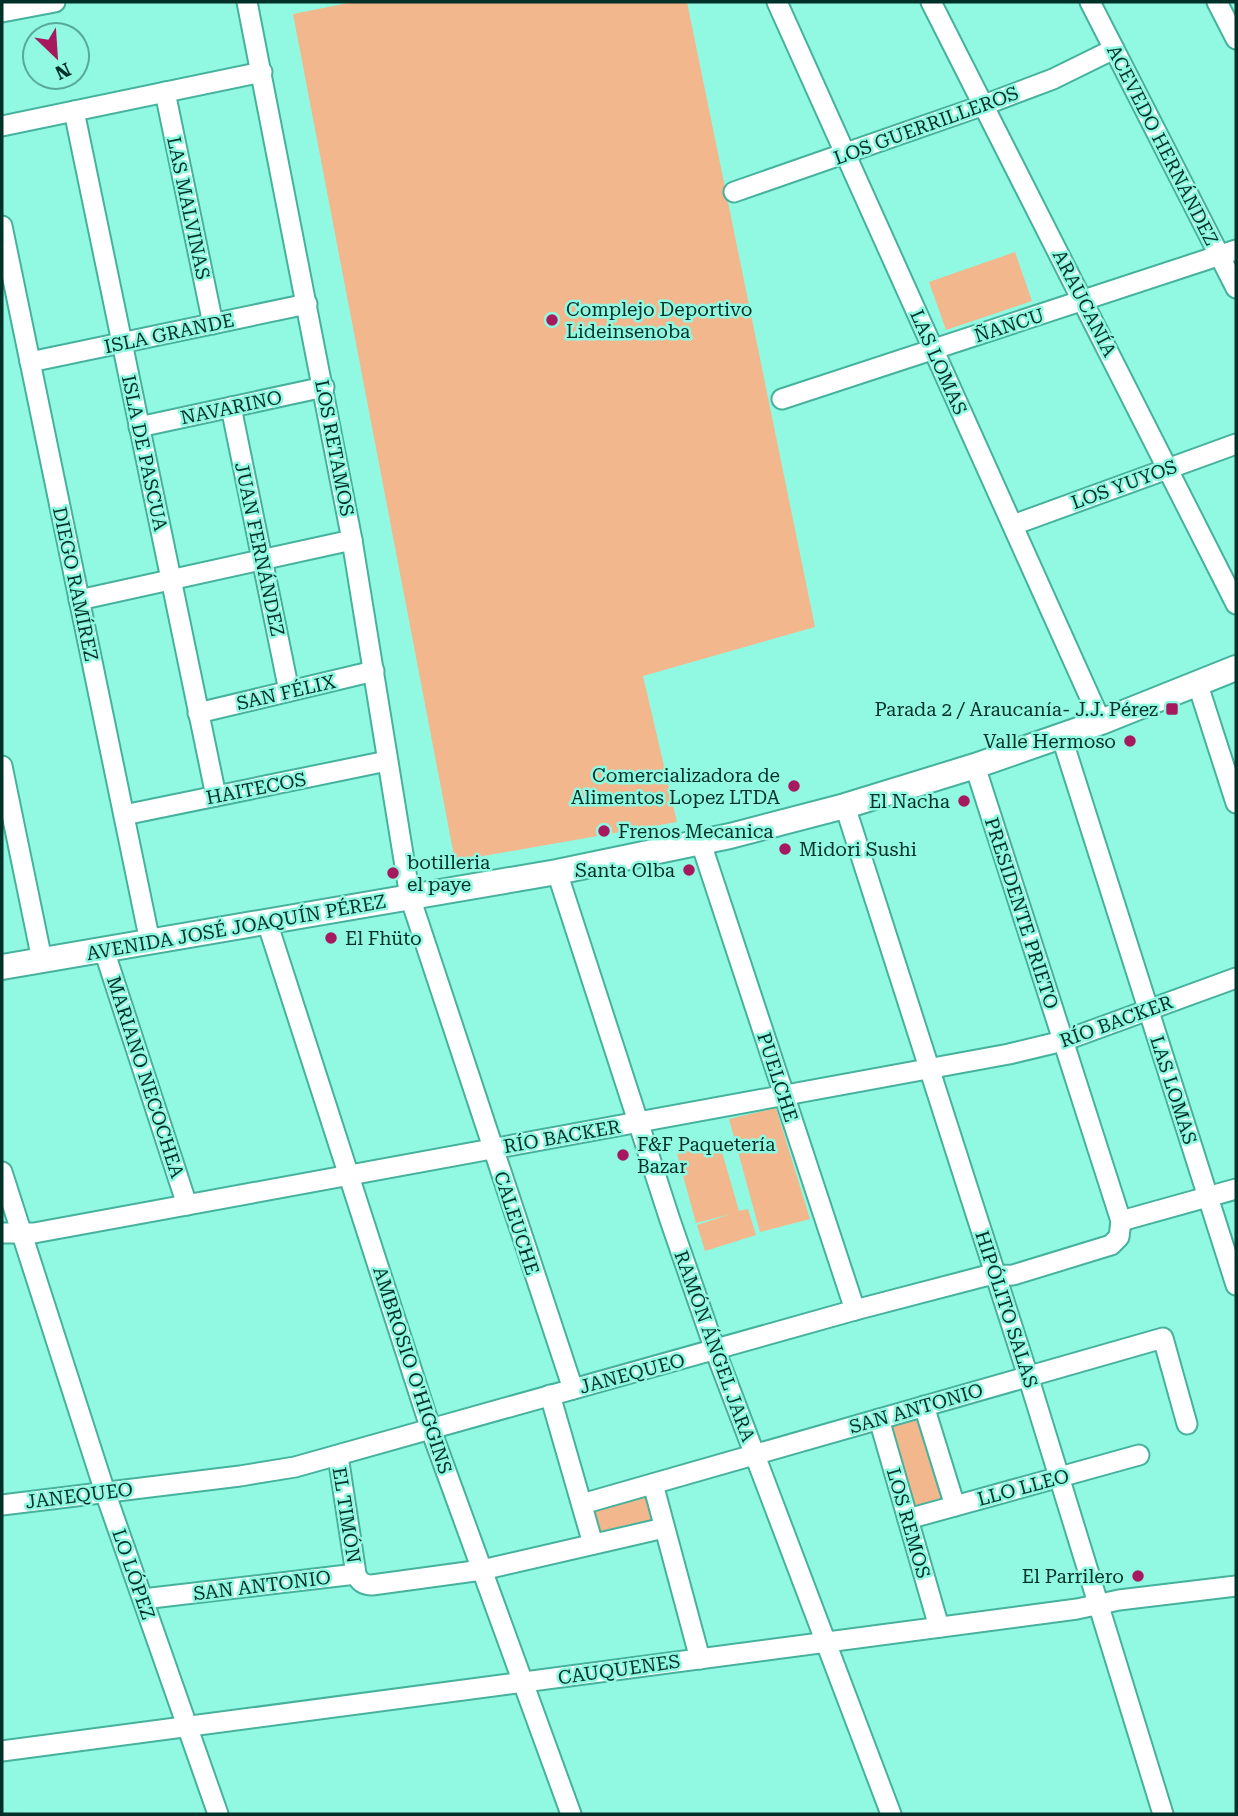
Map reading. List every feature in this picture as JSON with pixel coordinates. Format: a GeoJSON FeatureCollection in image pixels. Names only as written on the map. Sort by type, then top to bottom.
{"type":"FeatureCollection","features":[{"type":"Feature","properties":{"kind":"main road","name":"AVENIDA JOSÉ JOAQUÍN PÉREZ"},"geometry":{"type":"LineString","coordinates":[[2,967],[557,872],[701,843],[845,806],[975,766],[1101,722],[1236,668]]}},
{"type":"Feature","properties":{"kind":"street"},"geometry":{"type":"LineString","coordinates":[[2,12],[55,2]]}},
{"type":"Feature","properties":{"kind":"street","name":"LOS RETAMOS"},"geometry":{"type":"LineString","coordinates":[[247,2],[352,540],[410,897]]}},
{"type":"Feature","properties":{"kind":"street","name":"LAS LOMAS"},"geometry":{"type":"LineString","coordinates":[[777,2],[1101,722]]}},
{"type":"Feature","properties":{"kind":"street","name":"ARAUCANÍA"},"geometry":{"type":"LineString","coordinates":[[931,2],[1236,604]]}},
{"type":"Feature","properties":{"kind":"street","name":"ACEVEDO HERNÁNDEZ"},"geometry":{"type":"LineString","coordinates":[[1090,2],[1228,253],[1236,288]]}},
{"type":"Feature","properties":{"kind":"street"},"geometry":{"type":"LineString","coordinates":[[1217,2],[1236,39]]}},
{"type":"Feature","properties":{"kind":"street","name":"LOS GUERRILLEROS"},"geometry":{"type":"LineString","coordinates":[[734,192],[984,105],[1053,79],[1114,49]]}},
{"type":"Feature","properties":{"kind":"street"},"geometry":{"type":"LineString","coordinates":[[2,126],[262,72]]}},
{"type":"Feature","properties":{"kind":"street","name":"LAS MALVINAS"},"geometry":{"type":"LineString","coordinates":[[166,92],[213,324]]}},
{"type":"Feature","properties":{"kind":"street","name":"ISLA DE PASCUA"},"geometry":{"type":"LineString","coordinates":[[74,111],[216,796]]}},
{"type":"Feature","properties":{"kind":"street","name":"DIEGO RAMÍREZ"},"geometry":{"type":"LineString","coordinates":[[2,226],[150,942]]}},
{"type":"Feature","properties":{"kind":"street","name":"ÑANCU"},"geometry":{"type":"LineString","coordinates":[[782,399],[1228,253]]}},
{"type":"Feature","properties":{"kind":"street","name":"ISLA GRANDE"},"geometry":{"type":"LineString","coordinates":[[30,362],[307,304]]}},
{"type":"Feature","properties":{"kind":"street","name":"NAVARINO"},"geometry":{"type":"LineString","coordinates":[[139,427],[324,387]]}},
{"type":"Feature","properties":{"kind":"street","name":"JUAN FERNÁNDEZ"},"geometry":{"type":"LineString","coordinates":[[231,407],[289,691]]}},
{"type":"Feature","properties":{"kind":"street","name":"LOS YUYOS"},"geometry":{"type":"LineString","coordinates":[[1013,525],[1236,444]]}},
{"type":"Feature","properties":{"kind":"street"},"geometry":{"type":"LineString","coordinates":[[79,600],[352,540]]}},
{"type":"Feature","properties":{"kind":"street","name":"SAN FÉLIX"},"geometry":{"type":"LineString","coordinates":[[198,713],[373,671]]}},
{"type":"Feature","properties":{"kind":"street"},"geometry":{"type":"LineString","coordinates":[[1198,685],[1236,803]]}},
{"type":"Feature","properties":{"kind":"street","name":"LAS LOMAS"},"geometry":{"type":"LineString","coordinates":[[1061,736],[1236,1285]]}},
{"type":"Feature","properties":{"kind":"street","name":"HAITECOS"},"geometry":{"type":"LineString","coordinates":[[124,814],[387,761]]}},
{"type":"Feature","properties":{"kind":"street"},"geometry":{"type":"LineString","coordinates":[[2,766],[42,960]]}},
{"type":"Feature","properties":{"kind":"street","name":"PRESIDENTE PRIETO"},"geometry":{"type":"LineString","coordinates":[[975,766],[1121,1221]]}},
{"type":"Feature","properties":{"kind":"street","name":"HIPÓLITO SALAS"},"geometry":{"type":"LineString","coordinates":[[845,806],[1028,1376],[1163,1814]]}},
{"type":"Feature","properties":{"kind":"street","name":"PUELCHE"},"geometry":{"type":"LineString","coordinates":[[701,843],[855,1310]]}},
{"type":"Feature","properties":{"kind":"street","name":"RAMÓN ÁNGEL JARA"},"geometry":{"type":"LineString","coordinates":[[557,872],[715,1350],[891,1814]]}},
{"type":"Feature","properties":{"kind":"street","name":"CALEUCHE"},"geometry":{"type":"LineString","coordinates":[[410,897],[573,1389]]}},
{"type":"Feature","properties":{"kind":"street","name":"AMBROSIO O'HIGGINS"},"geometry":{"type":"LineString","coordinates":[[267,922],[431,1430],[571,1814]]}},
{"type":"Feature","properties":{"kind":"street","name":"MARIANO NECOCHEA"},"geometry":{"type":"LineString","coordinates":[[104,950],[187,1205]]}},
{"type":"Feature","properties":{"kind":"street","name":"RÍO BACKER"},"geometry":{"type":"LineString","coordinates":[[11,1233],[34,1233],[1009,1054],[1063,1041],[1236,978]]}},
{"type":"Feature","properties":{"kind":"street","name":"LO LÓPEZ"},"geometry":{"type":"LineString","coordinates":[[2,1172],[11,1233],[218,1814]]}},
{"type":"Feature","properties":{"kind":"street"},"geometry":{"type":"LineString","coordinates":[[1121,1221],[1236,1189]]}},
{"type":"Feature","properties":{"kind":"street","name":"JANEQUEO"},"geometry":{"type":"LineString","coordinates":[[2,1505],[270,1472],[338,1456],[855,1310],[985,1276],[1013,1275],[1111,1245],[1119,1237],[1121,1221]]}},
{"type":"Feature","properties":{"kind":"street","name":"SAN ANTONIO"},"geometry":{"type":"LineString","coordinates":[[582,1504],[1163,1338],[1187,1424]]}},
{"type":"Feature","properties":{"kind":"street"},"geometry":{"type":"LineString","coordinates":[[550,1395],[593,1544]]}},
{"type":"Feature","properties":{"kind":"street"},"geometry":{"type":"LineString","coordinates":[[923,1406],[955,1506]]}},
{"type":"Feature","properties":{"kind":"street","name":"LOS REMOS"},"geometry":{"type":"LineString","coordinates":[[879,1419],[939,1627]]}},
{"type":"Feature","properties":{"kind":"street","name":"LLO LLEO"},"geometry":{"type":"LineString","coordinates":[[908,1519],[1139,1455]]}},
{"type":"Feature","properties":{"kind":"street","name":"EL TIMÓN"},"geometry":{"type":"LineString","coordinates":[[338,1456],[356,1574]]}},
{"type":"Feature","properties":{"kind":"street"},"geometry":{"type":"LineString","coordinates":[[653,1483],[699,1659]]}},
{"type":"Feature","properties":{"kind":"street","name":"SAN ANTONIO"},"geometry":{"type":"LineString","coordinates":[[143,1599],[356,1574],[361,1582],[372,1585],[482,1570],[664,1528]]}},
{"type":"Feature","properties":{"kind":"street","name":"CAUQUENES"},"geometry":{"type":"LineString","coordinates":[[2,1751],[1236,1586]]}},
{"type":"Feature","properties":{"kind":"shaded area","name":"Complejo Deportivo Lideinsenoba"},"geometry":{"type":"Polygon","coordinates":[[[353,2],[687,2],[815,627],[643,676],[677,822],[455,861],[293,14],[353,2]]]}},
{"type":"Feature","properties":{"kind":"shaded area"},"geometry":{"type":"Polygon","coordinates":[[[1015,252],[1032,301],[946,330],[929,282],[1015,252]]]}},
{"type":"Feature","properties":{"kind":"shaded area"},"geometry":{"type":"Polygon","coordinates":[[[776,1108],[810,1219],[760,1232],[729,1119],[776,1108]]]}},
{"type":"Feature","properties":{"kind":"shaded area"},"geometry":{"type":"Polygon","coordinates":[[[719,1142],[739,1211],[748,1209],[756,1235],[705,1251],[697,1225],[731,1214],[696,1223],[677,1154],[719,1142]]]}},
{"type":"Feature","properties":{"kind":"shaded area"},"geometry":{"type":"Polygon","coordinates":[[[919,1417],[944,1501],[913,1510],[888,1426],[919,1417]]]}},
{"type":"Feature","properties":{"kind":"shaded area"},"geometry":{"type":"Polygon","coordinates":[[[646,1492],[655,1524],[596,1538],[587,1508],[646,1492]]]}},
{"type":"Feature","properties":{"kind":"place","name":"Complejo Deportivo Lideinsenoba"},"geometry":{"type":"Point","coordinates":[552,320]}},
{"type":"Feature","properties":{"kind":"place","name":"Parada 2 / Araucanía- J.J. Pérez"},"geometry":{"type":"Point","coordinates":[1172,709]}},
{"type":"Feature","properties":{"kind":"place","name":"Valle Hermoso"},"geometry":{"type":"Point","coordinates":[1130,741]}},
{"type":"Feature","properties":{"kind":"place","name":"Comercializadora de Alimentos Lopez LTDA"},"geometry":{"type":"Point","coordinates":[794,786]}},
{"type":"Feature","properties":{"kind":"place","name":"El Nacha"},"geometry":{"type":"Point","coordinates":[964,801]}},
{"type":"Feature","properties":{"kind":"place","name":"Frenos Mecanica"},"geometry":{"type":"Point","coordinates":[604,831]}},
{"type":"Feature","properties":{"kind":"place","name":"Midori Sushi"},"geometry":{"type":"Point","coordinates":[785,849]}},
{"type":"Feature","properties":{"kind":"place","name":"Santa Olba"},"geometry":{"type":"Point","coordinates":[689,870]}},
{"type":"Feature","properties":{"kind":"place","name":"botilleria el paye"},"geometry":{"type":"Point","coordinates":[393,873]}},
{"type":"Feature","properties":{"kind":"place","name":"El Fhüto"},"geometry":{"type":"Point","coordinates":[331,938]}},
{"type":"Feature","properties":{"kind":"place","name":"F&F Paquetería Bazar"},"geometry":{"type":"Point","coordinates":[623,1155]}},
{"type":"Feature","properties":{"kind":"place","name":"El Parrilero"},"geometry":{"type":"Point","coordinates":[1138,1576]}}]}
